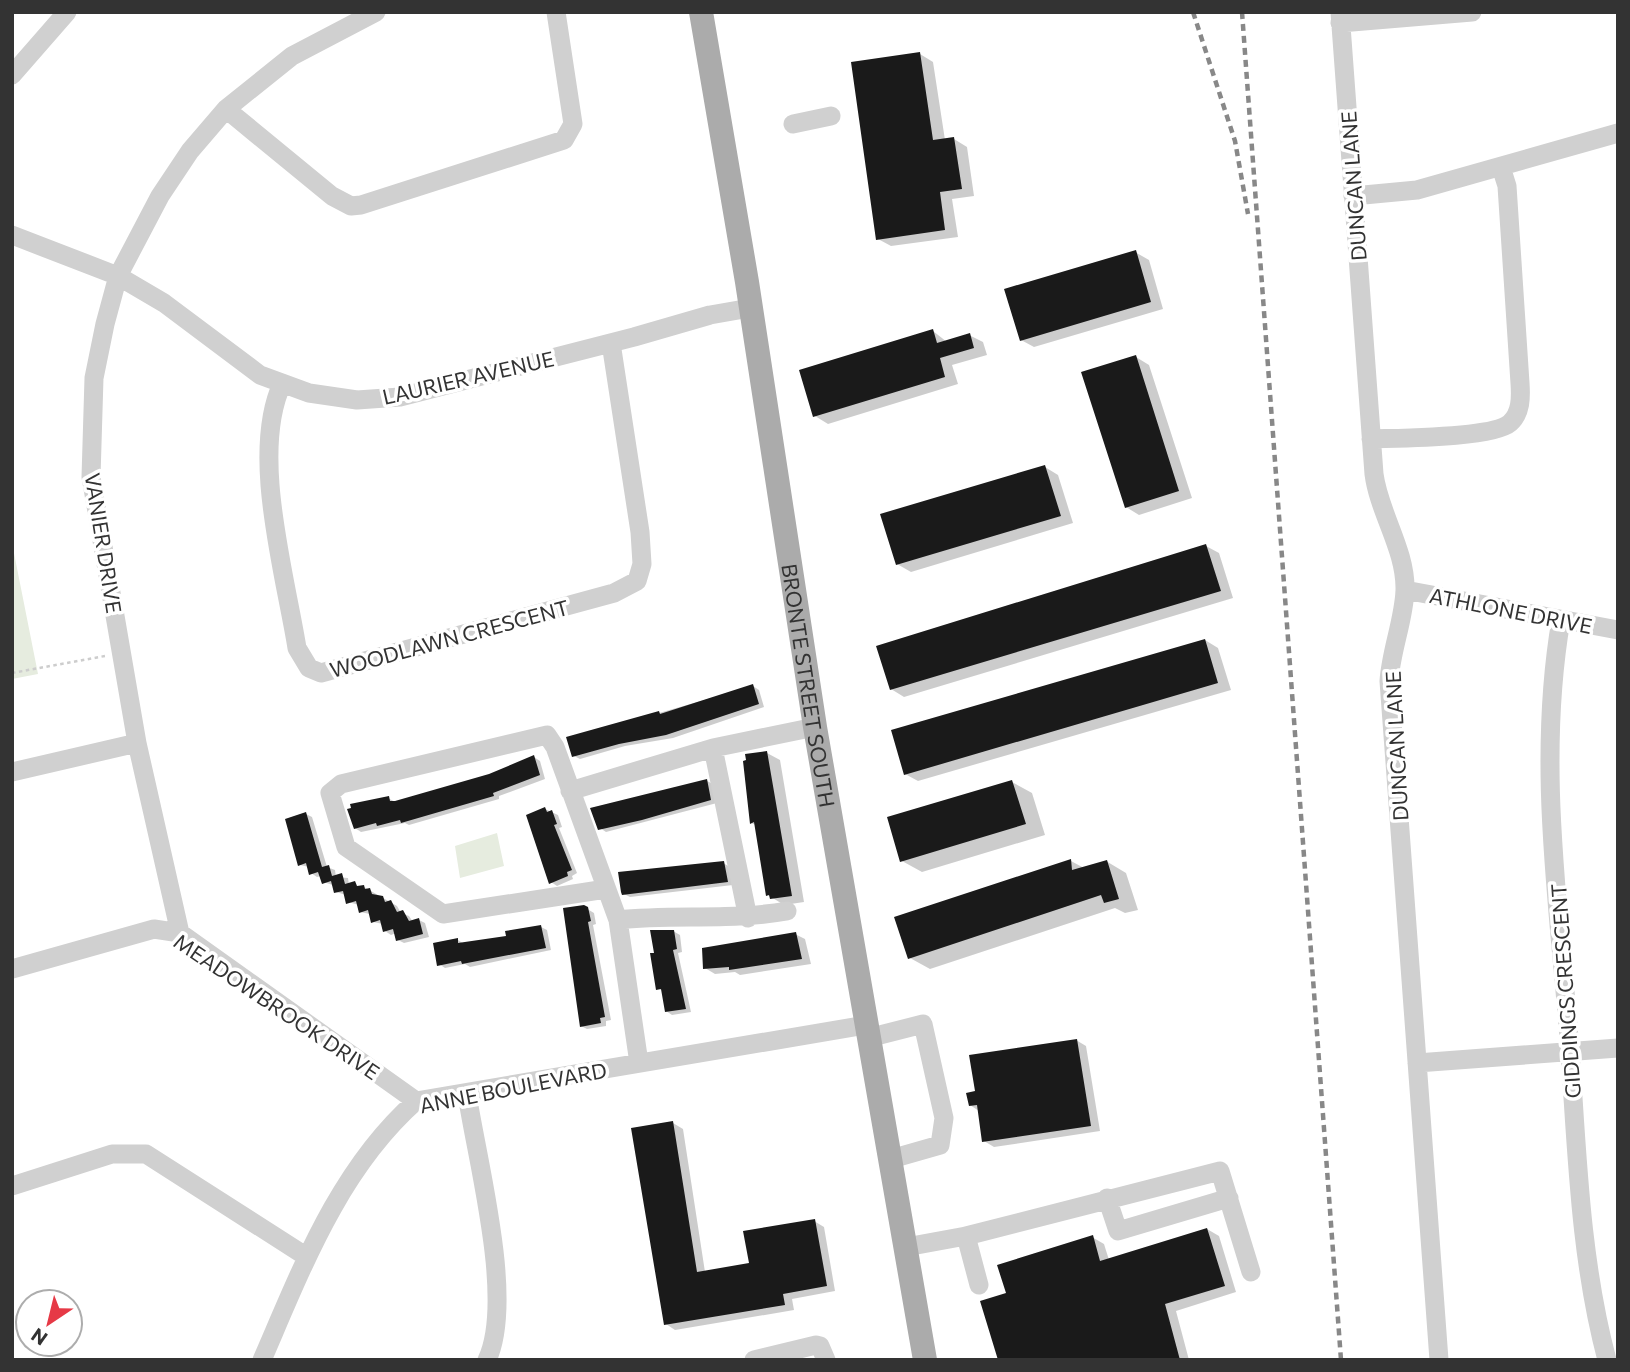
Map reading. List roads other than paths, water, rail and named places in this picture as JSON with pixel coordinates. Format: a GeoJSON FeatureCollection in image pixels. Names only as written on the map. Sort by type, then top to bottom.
{"type":"FeatureCollection","features":[{"type":"Feature","properties":{"kind":"main road","name":"BRONTE STREET SOUTH"},"geometry":{"type":"LineString","coordinates":[[701,12],[815,727],[925,1360]]}},
{"type":"Feature","properties":{"kind":"street"},"geometry":{"type":"LineString","coordinates":[[12,75],[67,12]]}},
{"type":"Feature","properties":{"kind":"street","name":"VANIER DRIVE"},"geometry":{"type":"LineString","coordinates":[[180,933],[137,743],[91,477],[94,378],[118,276],[167,185],[190,151],[226,109],[292,56],[376,12]]}},
{"type":"Feature","properties":{"kind":"street"},"geometry":{"type":"LineString","coordinates":[[226,109],[332,197],[351,206],[361,205],[564,139],[573,124],[556,12]]}},
{"type":"Feature","properties":{"kind":"street"},"geometry":{"type":"LineString","coordinates":[[1340,18],[1472,12]]}},
{"type":"Feature","properties":{"kind":"street","name":"DUNCAN LANE"},"geometry":{"type":"LineString","coordinates":[[1340,18],[1376,491],[1401,560],[1405,590],[1389,681],[1439,1360]]}},
{"type":"Feature","properties":{"kind":"street"},"geometry":{"type":"LineString","coordinates":[[793,124],[831,116]]}},
{"type":"Feature","properties":{"kind":"street"},"geometry":{"type":"LineString","coordinates":[[1353,196],[1417,190],[1618,133]]}},
{"type":"Feature","properties":{"kind":"street"},"geometry":{"type":"LineString","coordinates":[[1371,439],[1488,432],[1509,424],[1519,410],[1521,383],[1507,186],[1501,167]]}},
{"type":"Feature","properties":{"kind":"street","name":"LAURIER AVENUE"},"geometry":{"type":"LineString","coordinates":[[12,235],[118,276],[164,303],[260,374],[309,393],[356,400],[400,397],[611,343],[710,314],[750,308]]}},
{"type":"Feature","properties":{"kind":"street","name":"WOODLAWN CRESCENT"},"geometry":{"type":"LineString","coordinates":[[282,384],[272,405],[267,444],[274,505],[297,648],[309,668],[321,673],[614,593],[637,581],[642,564],[640,532],[611,343]]}},
{"type":"Feature","properties":{"kind":"street","name":"ATHLONE DRIVE"},"geometry":{"type":"LineString","coordinates":[[1405,590],[1618,630]]}},
{"type":"Feature","properties":{"kind":"street","name":"GIDDINGS CRESCENT"},"geometry":{"type":"LineString","coordinates":[[1561,620],[1549,697],[1549,784],[1587,1272],[1607,1360]]}},
{"type":"Feature","properties":{"kind":"street"},"geometry":{"type":"LineString","coordinates":[[570,791],[713,748],[815,727]]}},
{"type":"Feature","properties":{"kind":"street"},"geometry":{"type":"LineString","coordinates":[[606,889],[443,914],[346,847],[330,793],[341,784],[540,734],[547,735],[552,740],[618,920],[639,1063]]}},
{"type":"Feature","properties":{"kind":"street"},"geometry":{"type":"LineString","coordinates":[[12,772],[137,743]]}},
{"type":"Feature","properties":{"kind":"street"},"geometry":{"type":"LineString","coordinates":[[713,748],[748,918]]}},
{"type":"Feature","properties":{"kind":"street"},"geometry":{"type":"LineString","coordinates":[[618,920],[663,915],[748,918],[786,911]]}},
{"type":"Feature","properties":{"kind":"street","name":"MEADOWBROOK DRIVE"},"geometry":{"type":"LineString","coordinates":[[12,969],[146,931],[180,933],[416,1101]]}},
{"type":"Feature","properties":{"kind":"street","name":"ANNE BOULEVARD"},"geometry":{"type":"LineString","coordinates":[[262,1360],[307,1257],[342,1188],[400,1115],[416,1101],[639,1063],[923,1024],[944,1118],[940,1145],[891,1159]]}},
{"type":"Feature","properties":{"kind":"street"},"geometry":{"type":"LineString","coordinates":[[1417,1063],[1618,1048]]}},
{"type":"Feature","properties":{"kind":"street"},"geometry":{"type":"LineString","coordinates":[[467,1094],[494,1259],[495,1333],[494,1345],[487,1360]]}},
{"type":"Feature","properties":{"kind":"street"},"geometry":{"type":"LineString","coordinates":[[12,1186],[112,1154],[146,1154],[307,1257]]}},
{"type":"Feature","properties":{"kind":"street"},"geometry":{"type":"LineString","coordinates":[[906,1247],[966,1236],[1220,1171],[1251,1272]]}},
{"type":"Feature","properties":{"kind":"street"},"geometry":{"type":"LineString","coordinates":[[1107,1198],[1118,1231],[1229,1198]]}},
{"type":"Feature","properties":{"kind":"street"},"geometry":{"type":"LineString","coordinates":[[966,1236],[979,1285]]}},
{"type":"Feature","properties":{"kind":"street"},"geometry":{"type":"LineString","coordinates":[[754,1360],[816,1345],[820,1346],[826,1360]]}},
{"type":"Feature","properties":{"kind":"railway"},"geometry":{"type":"LineString","coordinates":[[1193,12],[1235,141],[1248,214]]}},
{"type":"Feature","properties":{"kind":"railway"},"geometry":{"type":"LineString","coordinates":[[1242,12],[1341,1360]]}}]}
